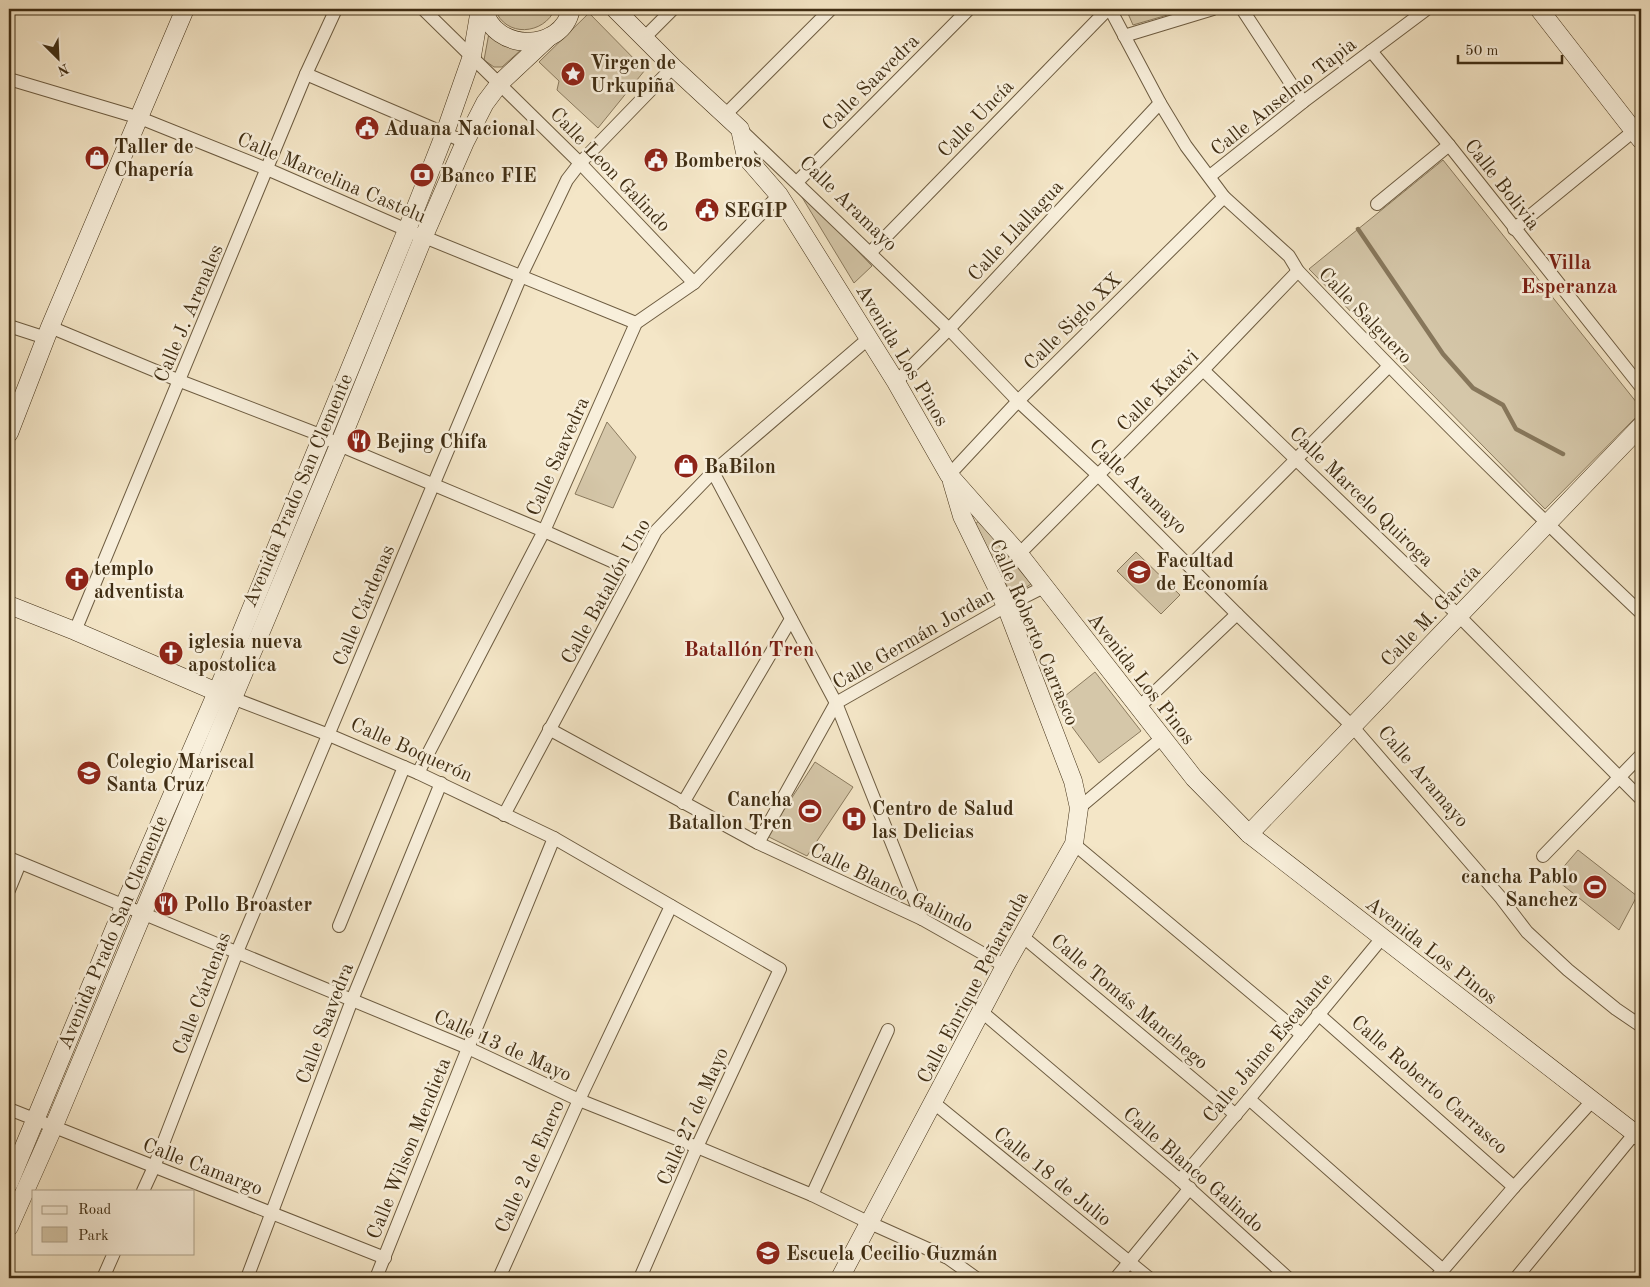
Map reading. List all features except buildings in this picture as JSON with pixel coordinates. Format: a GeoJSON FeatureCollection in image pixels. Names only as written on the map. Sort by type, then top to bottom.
{"type":"FeatureCollection","features":[{"type":"Feature","properties":{"kind":"main road"},"geometry":{"type":"LineString","coordinates":[[9,433],[48,333],[140,118],[184,9]]}},
{"type":"Feature","properties":{"kind":"main road","name":"Avenida Prado San Clemente"},"geometry":{"type":"LineString","coordinates":[[9,1227],[53,1128],[142,914],[323,436],[445,133],[472,56],[482,9]]}},
{"type":"Feature","properties":{"kind":"main road"},"geometry":{"type":"LineString","coordinates":[[482,9],[493,27],[505,37],[519,42],[534,42],[549,37]]}},
{"type":"Feature","properties":{"kind":"main road","name":"Avenida Prado San Clemente"},"geometry":{"type":"LineString","coordinates":[[9,1183],[124,906],[225,696],[339,445],[424,236],[465,142],[485,103],[500,83],[565,22],[571,9]]}},
{"type":"Feature","properties":{"kind":"main road","name":"Calle Aramayo"},"geometry":{"type":"LineString","coordinates":[[615,9],[673,67],[740,129]]}},
{"type":"Feature","properties":{"kind":"main road"},"geometry":{"type":"LineString","coordinates":[[1539,9],[1639,132]]}},
{"type":"Feature","properties":{"kind":"main road","name":"Avenida Los Pinos"},"geometry":{"type":"LineString","coordinates":[[740,129],[746,157],[779,195],[896,382],[949,474],[1019,554],[1194,778],[1249,834],[1638,1136]]}},
{"type":"Feature","properties":{"kind":"main road","name":"Calle M. García"},"geometry":{"type":"LineString","coordinates":[[1249,834],[1641,426]]}},
{"type":"Feature","properties":{"kind":"main road","name":"Calle Roberto Carrasco"},"geometry":{"type":"LineString","coordinates":[[949,474],[962,516],[1006,606],[1073,781],[1079,808]]}},
{"type":"Feature","properties":{"kind":"main road","name":"Calle Boquerón"},"geometry":{"type":"LineString","coordinates":[[9,605],[225,696]]}},
{"type":"Feature","properties":{"kind":"main road","name":"Calle Enrique Peñaranda"},"geometry":{"type":"LineString","coordinates":[[840,1278],[1005,966],[1074,844],[1079,808]]}},
{"type":"Feature","properties":{"kind":"street","name":"Calle J. Arenales"},"geometry":{"type":"LineString","coordinates":[[75,632],[306,74],[336,9]]}},
{"type":"Feature","properties":{"kind":"street","name":"Calle Leon Galindo"},"geometry":{"type":"LineString","coordinates":[[423,9],[580,163],[694,283]]}},
{"type":"Feature","properties":{"kind":"street"},"geometry":{"type":"LineString","coordinates":[[644,38],[673,9]]}},
{"type":"Feature","properties":{"kind":"street"},"geometry":{"type":"LineString","coordinates":[[726,115],[831,9]]}},
{"type":"Feature","properties":{"kind":"street","name":"Calle Saavedra"},"geometry":{"type":"LineString","coordinates":[[797,182],[969,9]]}},
{"type":"Feature","properties":{"kind":"street","name":"Calle Salguero"},"geometry":{"type":"LineString","coordinates":[[1109,9],[1160,103],[1186,146],[1224,197],[1290,256],[1298,271],[1389,366],[1547,525],[1641,613]]}},
{"type":"Feature","properties":{"kind":"street","name":"Calle Uncía"},"geometry":{"type":"LineString","coordinates":[[870,253],[1109,9]]}},
{"type":"Feature","properties":{"kind":"street"},"geometry":{"type":"LineString","coordinates":[[1124,36],[1213,9]]}},
{"type":"Feature","properties":{"kind":"street"},"geometry":{"type":"LineString","coordinates":[[1244,9],[1303,102]]}},
{"type":"Feature","properties":{"kind":"street","name":"Calle Anselmo Tapia"},"geometry":{"type":"LineString","coordinates":[[1210,176],[1303,102],[1428,9]]}},
{"type":"Feature","properties":{"kind":"street","name":"Calle Bolivia"},"geometry":{"type":"LineString","coordinates":[[1371,51],[1449,145],[1641,387]]}},
{"type":"Feature","properties":{"kind":"street","name":"Calle Cárdenas"},"geometry":{"type":"LineString","coordinates":[[143,1190],[237,952],[521,276],[567,180],[580,163],[673,67]]}},
{"type":"Feature","properties":{"kind":"street"},"geometry":{"type":"LineString","coordinates":[[306,74],[465,142]]}},
{"type":"Feature","properties":{"kind":"street","name":"Calle Marcelina Castelu"},"geometry":{"type":"LineString","coordinates":[[10,83],[140,118],[268,169],[407,230],[636,323]]}},
{"type":"Feature","properties":{"kind":"street","name":"Calle Llallagua"},"geometry":{"type":"LineString","coordinates":[[896,382],[949,329],[1160,103]]}},
{"type":"Feature","properties":{"kind":"street","name":"Calle Aramayo"},"geometry":{"type":"LineString","coordinates":[[740,129],[949,329],[1018,401],[1098,475],[1352,726],[1502,898],[1527,932],[1568,970],[1616,1009],[1641,1026]]}},
{"type":"Feature","properties":{"kind":"street"},"geometry":{"type":"LineString","coordinates":[[1514,229],[1639,132]]}},
{"type":"Feature","properties":{"kind":"street"},"geometry":{"type":"LineString","coordinates":[[1377,204],[1449,145]]}},
{"type":"Feature","properties":{"kind":"street"},"geometry":{"type":"LineString","coordinates":[[636,323],[694,283],[779,195]]}},
{"type":"Feature","properties":{"kind":"street","name":"Calle Siglo XX"},"geometry":{"type":"LineString","coordinates":[[949,474],[1018,401],[1224,197]]}},
{"type":"Feature","properties":{"kind":"street","name":"Calle Katavi"},"geometry":{"type":"LineString","coordinates":[[1019,554],[1204,370],[1298,271]]}},
{"type":"Feature","properties":{"kind":"street","name":"Calle Saavedra"},"geometry":{"type":"LineString","coordinates":[[418,772],[544,531],[636,323]]}},
{"type":"Feature","properties":{"kind":"street"},"geometry":{"type":"LineString","coordinates":[[9,326],[48,333],[323,436],[339,445],[634,571]]}},
{"type":"Feature","properties":{"kind":"street","name":"Calle Batallón Uno"},"geometry":{"type":"LineString","coordinates":[[504,815],[656,531],[712,472],[869,338]]}},
{"type":"Feature","properties":{"kind":"street"},"geometry":{"type":"LineString","coordinates":[[1190,566],[1389,366]]}},
{"type":"Feature","properties":{"kind":"street","name":"Calle Marcelo Quiroga"},"geometry":{"type":"LineString","coordinates":[[1204,370],[1458,616],[1641,799]]}},
{"type":"Feature","properties":{"kind":"street"},"geometry":{"type":"LineString","coordinates":[[712,472],[836,703],[922,919]]}},
{"type":"Feature","properties":{"kind":"street","name":"Calle Germán Jordan"},"geometry":{"type":"LineString","coordinates":[[758,842],[836,703],[1006,606],[1044,587]]}},
{"type":"Feature","properties":{"kind":"street"},"geometry":{"type":"LineString","coordinates":[[1138,708],[1237,614]]}},
{"type":"Feature","properties":{"kind":"street"},"geometry":{"type":"LineString","coordinates":[[683,803],[791,619]]}},
{"type":"Feature","properties":{"kind":"street","name":"Calle Boquerón"},"geometry":{"type":"LineString","coordinates":[[225,696],[329,735],[418,772],[554,838],[780,969]]}},
{"type":"Feature","properties":{"kind":"street","name":"Calle Blanco Galindo"},"geometry":{"type":"LineString","coordinates":[[550,729],[683,803],[758,842],[922,919],[1005,966]]}},
{"type":"Feature","properties":{"kind":"street"},"geometry":{"type":"LineString","coordinates":[[1079,808],[1162,738]]}},
{"type":"Feature","properties":{"kind":"street"},"geometry":{"type":"LineString","coordinates":[[1543,856],[1641,755]]}},
{"type":"Feature","properties":{"kind":"street"},"geometry":{"type":"LineString","coordinates":[[340,926],[404,766]]}},
{"type":"Feature","properties":{"kind":"street","name":"Calle Saavedra"},"geometry":{"type":"LineString","coordinates":[[246,1278],[352,1000],[441,783]]}},
{"type":"Feature","properties":{"kind":"street","name":"Calle Wilson Mendieta"},"geometry":{"type":"LineString","coordinates":[[376,1278],[554,838]]}},
{"type":"Feature","properties":{"kind":"street"},"geometry":{"type":"LineString","coordinates":[[1074,844],[1302,1035]]}},
{"type":"Feature","properties":{"kind":"street"},"geometry":{"type":"LineString","coordinates":[[9,890],[15,860]]}},
{"type":"Feature","properties":{"kind":"street","name":"Calle 13 de Mayo"},"geometry":{"type":"LineString","coordinates":[[15,860],[468,1048],[579,1100],[812,1195],[948,1258],[976,1278]]}},
{"type":"Feature","properties":{"kind":"street","name":"Calle 2 de Enero"},"geometry":{"type":"LineString","coordinates":[[499,1278],[579,1100],[671,906]]}},
{"type":"Feature","properties":{"kind":"street","name":"Calle Tomás Manchego"},"geometry":{"type":"LineString","coordinates":[[1022,936],[1236,1115]]}},
{"type":"Feature","properties":{"kind":"street","name":"Calle Jaime Escalante"},"geometry":{"type":"LineString","coordinates":[[1116,1278],[1130,1262],[1236,1115],[1382,938]]}},
{"type":"Feature","properties":{"kind":"street","name":"Calle 27 de Mayo"},"geometry":{"type":"LineString","coordinates":[[640,1278],[697,1147],[780,969]]}},
{"type":"Feature","properties":{"kind":"street","name":"Calle Blanco Galindo"},"geometry":{"type":"LineString","coordinates":[[982,1012],[1185,1184],[1288,1278]]}},
{"type":"Feature","properties":{"kind":"street","name":"Calle Roberto Carrasco"},"geometry":{"type":"LineString","coordinates":[[1318,1014],[1514,1187]]}},
{"type":"Feature","properties":{"kind":"street"},"geometry":{"type":"LineString","coordinates":[[812,1195],[888,1030]]}},
{"type":"Feature","properties":{"kind":"street"},"geometry":{"type":"LineString","coordinates":[[1249,1099],[1440,1274],[1514,1187],[1592,1101]]}},
{"type":"Feature","properties":{"kind":"street","name":"Calle 18 de Julio"},"geometry":{"type":"LineString","coordinates":[[934,1103],[1149,1278]]}},
{"type":"Feature","properties":{"kind":"street","name":"Calle Camargo"},"geometry":{"type":"LineString","coordinates":[[9,1109],[385,1258]]}},
{"type":"Feature","properties":{"kind":"street"},"geometry":{"type":"LineString","coordinates":[[1516,1278],[1638,1136]]}},
{"type":"Feature","properties":{"kind":"street"},"geometry":{"type":"LineString","coordinates":[[103,1278],[114,1254]]}},
{"type":"Feature","properties":{"kind":"green space"},"geometry":{"type":"Polygon","coordinates":[[[495,9],[555,9],[550,18],[542,24],[525,30],[515,29],[507,25],[495,9]]]}},
{"type":"Feature","properties":{"kind":"green space"},"geometry":{"type":"Polygon","coordinates":[[[1126,9],[1188,9],[1133,25],[1126,9]]]}},
{"type":"Feature","properties":{"kind":"green space"},"geometry":{"type":"Polygon","coordinates":[[[589,13],[645,70],[598,128],[557,90],[559,81],[539,62],[589,13]]]}},
{"type":"Feature","properties":{"kind":"green space"},"geometry":{"type":"Polygon","coordinates":[[[489,33],[523,48],[502,67],[494,67],[484,60],[489,33]]]}},
{"type":"Feature","properties":{"kind":"green space"},"geometry":{"type":"Polygon","coordinates":[[[1443,160],[1641,408],[1641,412],[1545,509],[1309,269],[1443,160]]]}},
{"type":"Feature","properties":{"kind":"green space"},"geometry":{"type":"Polygon","coordinates":[[[794,184],[872,266],[854,283],[794,184]]]}},
{"type":"Feature","properties":{"kind":"green space"},"geometry":{"type":"Polygon","coordinates":[[[607,422],[636,457],[613,508],[575,494],[607,422]]]}},
{"type":"Feature","properties":{"kind":"green space"},"geometry":{"type":"Polygon","coordinates":[[[979,521],[1031,584],[1022,590],[1008,588],[975,524],[979,521]]]}},
{"type":"Feature","properties":{"kind":"green space"},"geometry":{"type":"Polygon","coordinates":[[[1136,552],[1180,595],[1161,614],[1117,571],[1136,552]]]}},
{"type":"Feature","properties":{"kind":"green space"},"geometry":{"type":"Polygon","coordinates":[[[1095,672],[1141,731],[1099,763],[1055,704],[1095,672]]]}},
{"type":"Feature","properties":{"kind":"green space","name":"Cancha Batallon Tren"},"geometry":{"type":"Polygon","coordinates":[[[815,762],[853,787],[807,856],[767,836],[815,762]]]}},
{"type":"Feature","properties":{"kind":"green space","name":"cancha Pablo Sanchez"},"geometry":{"type":"Polygon","coordinates":[[[1578,850],[1637,896],[1619,930],[1554,878],[1578,850]]]}},
{"type":"Feature","properties":{"kind":"waterway"},"geometry":{"type":"LineString","coordinates":[[1358,229],[1443,354],[1473,388],[1503,405],[1516,429],[1563,454]]}},
{"type":"Feature","properties":{"kind":"place","name":"Virgen de Urkupiña"},"geometry":{"type":"Point","coordinates":[573,74]}},
{"type":"Feature","properties":{"kind":"place","name":"Aduana Nacional"},"geometry":{"type":"Point","coordinates":[367,128]}},
{"type":"Feature","properties":{"kind":"place","name":"Taller de Chapería"},"geometry":{"type":"Point","coordinates":[97,158]}},
{"type":"Feature","properties":{"kind":"place","name":"Bomberos"},"geometry":{"type":"Point","coordinates":[656,160]}},
{"type":"Feature","properties":{"kind":"place","name":"Banco FIE"},"geometry":{"type":"Point","coordinates":[422,175]}},
{"type":"Feature","properties":{"kind":"place","name":"SEGIP"},"geometry":{"type":"Point","coordinates":[707,210]}},
{"type":"Feature","properties":{"kind":"place","name":"Bejing Chifa"},"geometry":{"type":"Point","coordinates":[359,441]}},
{"type":"Feature","properties":{"kind":"place","name":"BaBilon"},"geometry":{"type":"Point","coordinates":[686,466]}},
{"type":"Feature","properties":{"kind":"place","name":"Facultad de Economía"},"geometry":{"type":"Point","coordinates":[1139,572]}},
{"type":"Feature","properties":{"kind":"place","name":"templo adventista"},"geometry":{"type":"Point","coordinates":[77,579]}},
{"type":"Feature","properties":{"kind":"place","name":"iglesia nueva apostolica"},"geometry":{"type":"Point","coordinates":[171,653]}},
{"type":"Feature","properties":{"kind":"place","name":"Colegio Mariscal Santa Cruz"},"geometry":{"type":"Point","coordinates":[89,773]}},
{"type":"Feature","properties":{"kind":"place","name":"Cancha Batallon Tren"},"geometry":{"type":"Point","coordinates":[810,811]}},
{"type":"Feature","properties":{"kind":"place","name":"Centro de Salud las Delicias"},"geometry":{"type":"Point","coordinates":[854,819]}},
{"type":"Feature","properties":{"kind":"place","name":"cancha Pablo Sanchez"},"geometry":{"type":"Point","coordinates":[1595,887]}},
{"type":"Feature","properties":{"kind":"place","name":"Pollo Broaster"},"geometry":{"type":"Point","coordinates":[166,904]}},
{"type":"Feature","properties":{"kind":"place","name":"Escuela Cecilio Guzmán"},"geometry":{"type":"Point","coordinates":[768,1253]}},
{"type":"Feature","properties":{"kind":"district","name":"Villa Esperanza"},"geometry":{"type":"Point","coordinates":[1569,274]}},
{"type":"Feature","properties":{"kind":"district","name":"Batallón Tren"},"geometry":{"type":"Point","coordinates":[749,649]}}]}
